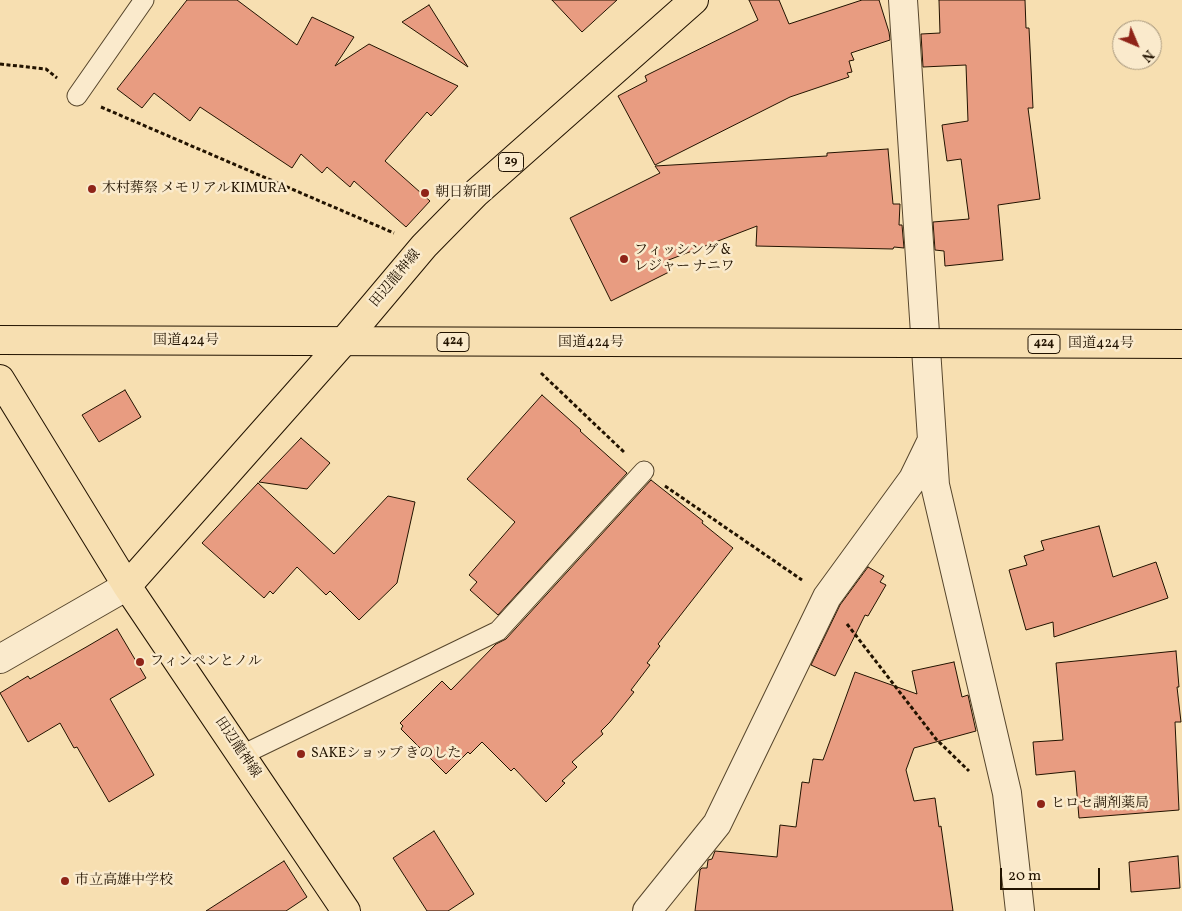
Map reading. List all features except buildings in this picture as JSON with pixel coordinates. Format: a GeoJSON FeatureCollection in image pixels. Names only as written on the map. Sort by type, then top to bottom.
{"type":"FeatureCollection","features":[{"type":"Feature","properties":{"kind":"main road","name":"田辺龍神線"},"geometry":{"type":"LineString","coordinates":[[127,586],[344,341],[424,246],[476,192],[694,0]]}},
{"type":"Feature","properties":{"kind":"main road","name":"国道424号"},"geometry":{"type":"LineString","coordinates":[[0,340],[1182,344]]}},
{"type":"Feature","properties":{"kind":"main road","name":"田辺龍神線"},"geometry":{"type":"LineString","coordinates":[[0,379],[127,586],[346,911]]}},
{"type":"Feature","properties":{"kind":"street"},"geometry":{"type":"LineString","coordinates":[[903,0],[935,485],[1006,793],[1020,911]]}},
{"type":"Feature","properties":{"kind":"street"},"geometry":{"type":"LineString","coordinates":[[647,911],[717,824],[826,597],[913,480],[932,440]]}},
{"type":"Feature","properties":{"kind":"street"},"geometry":{"type":"LineString","coordinates":[[0,659],[127,586]]}},
{"type":"Feature","properties":{"kind":"lane"},"geometry":{"type":"LineString","coordinates":[[77,96],[144,0]]}},
{"type":"Feature","properties":{"kind":"lane"},"geometry":{"type":"LineString","coordinates":[[242,755],[498,631],[644,471]]}},
{"type":"Feature","properties":{"kind":"path"},"geometry":{"type":"LineString","coordinates":[[0,64],[46,69],[77,96],[424,246]]}},
{"type":"Feature","properties":{"kind":"path"},"geometry":{"type":"LineString","coordinates":[[510,343],[644,471],[826,597],[936,739],[986,789],[1006,793]]}},
{"type":"Feature","properties":{"kind":"place","name":"木村葬祭 メモリアルKIMURA"},"geometry":{"type":"Point","coordinates":[92,189]}},
{"type":"Feature","properties":{"kind":"place","name":"朝日新聞"},"geometry":{"type":"Point","coordinates":[425,193]}},
{"type":"Feature","properties":{"kind":"place","name":"フィッシング & レジャー ナニワ"},"geometry":{"type":"Point","coordinates":[624,259]}},
{"type":"Feature","properties":{"kind":"place","name":"フィンペンとノル"},"geometry":{"type":"Point","coordinates":[140,662]}},
{"type":"Feature","properties":{"kind":"place","name":"SAKEショップ きのした"},"geometry":{"type":"Point","coordinates":[301,754]}},
{"type":"Feature","properties":{"kind":"place","name":"ヒロセ調剤薬局"},"geometry":{"type":"Point","coordinates":[1041,804]}},
{"type":"Feature","properties":{"kind":"place","name":"市立高雄中学校"},"geometry":{"type":"Point","coordinates":[65,881]}}]}
